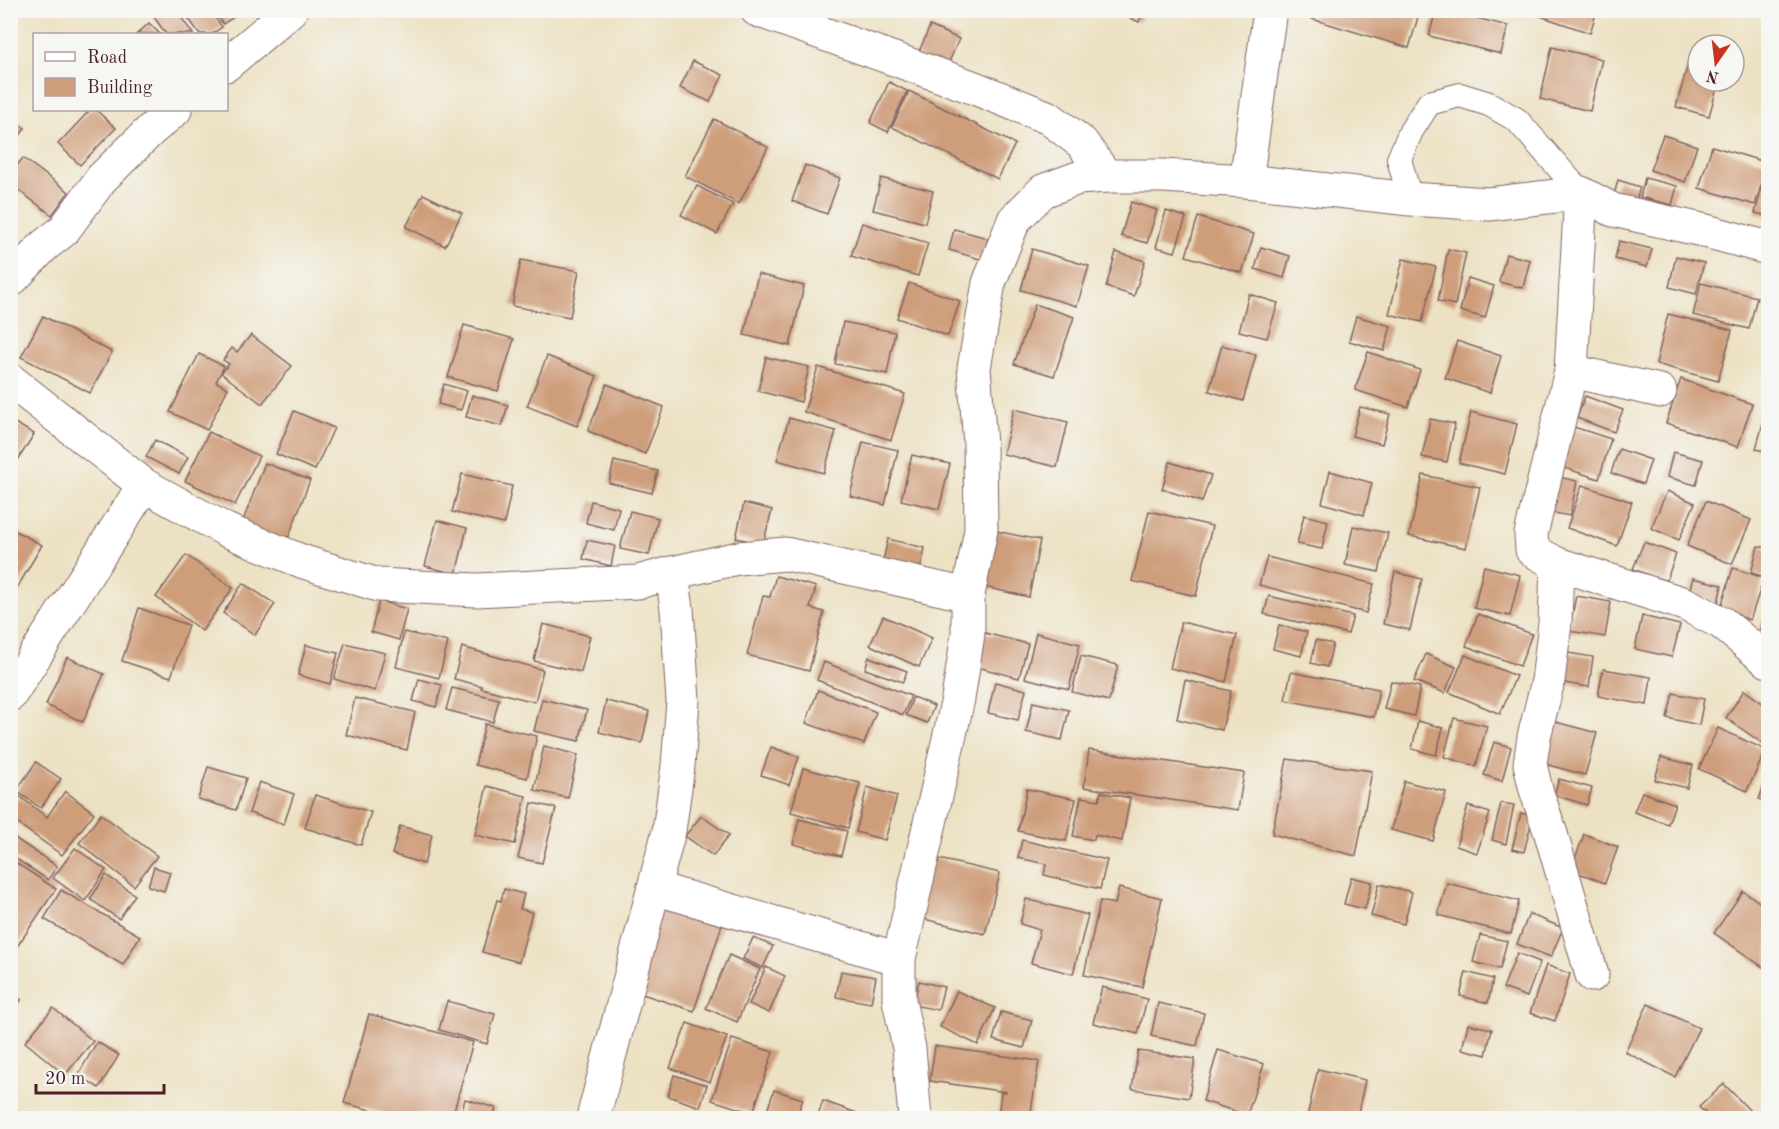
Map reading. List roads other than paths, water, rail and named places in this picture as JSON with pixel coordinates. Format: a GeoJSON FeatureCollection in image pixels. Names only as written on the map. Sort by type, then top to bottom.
{"type":"FeatureCollection","features":[{"type":"Feature","properties":{"kind":"street"},"geometry":{"type":"LineString","coordinates":[[228,63],[291,10]]}},
{"type":"Feature","properties":{"kind":"street"},"geometry":{"type":"LineString","coordinates":[[757,10],[778,20],[972,87],[1049,118],[1082,143],[1107,176]]}},
{"type":"Feature","properties":{"kind":"street"},"geometry":{"type":"LineString","coordinates":[[1246,181],[1270,10]]}},
{"type":"Feature","properties":{"kind":"street"},"geometry":{"type":"LineString","coordinates":[[10,281],[45,245],[63,231],[102,178],[174,111]]}},
{"type":"Feature","properties":{"kind":"street"},"geometry":{"type":"LineString","coordinates":[[915,1119],[909,1048],[899,1000],[899,959],[958,699],[968,634],[968,595],[981,530],[980,444],[974,368],[989,283],[1014,220],[1043,191],[1078,178],[1162,176],[1246,181],[1410,200],[1489,204],[1581,193],[1613,210],[1768,248]]}},
{"type":"Feature","properties":{"kind":"street"},"geometry":{"type":"LineString","coordinates":[[1581,193],[1571,371],[1532,534],[1532,550],[1557,564],[1685,604],[1722,623],[1768,661]]}},
{"type":"Feature","properties":{"kind":"street"},"geometry":{"type":"LineString","coordinates":[[1571,371],[1660,391]]}},
{"type":"Feature","properties":{"kind":"street"},"geometry":{"type":"LineString","coordinates":[[10,380],[144,485],[226,530],[301,561],[378,585],[477,590],[638,582],[738,558],[786,554],[968,595]]}},
{"type":"Feature","properties":{"kind":"street"},"geometry":{"type":"LineString","coordinates":[[10,695],[144,485]]}},
{"type":"Feature","properties":{"kind":"street"},"geometry":{"type":"LineString","coordinates":[[1557,564],[1555,623],[1548,681],[1534,737],[1530,764],[1592,975]]}},
{"type":"Feature","properties":{"kind":"street"},"geometry":{"type":"LineString","coordinates":[[592,1119],[669,831],[678,766],[683,701],[677,609],[672,573]]}},
{"type":"Feature","properties":{"kind":"street"},"geometry":{"type":"LineString","coordinates":[[654,888],[899,959]]}},
{"type":"Feature","properties":{"kind":"lane"},"geometry":{"type":"LineString","coordinates":[[1410,200],[1399,159],[1411,131],[1429,103],[1460,95],[1489,104],[1516,120],[1581,193]]}}]}
